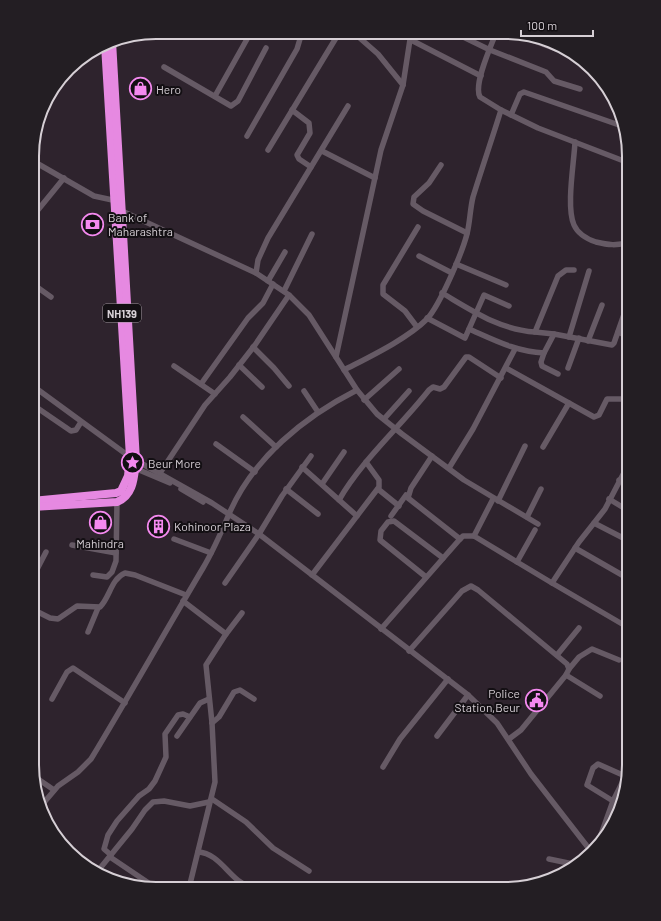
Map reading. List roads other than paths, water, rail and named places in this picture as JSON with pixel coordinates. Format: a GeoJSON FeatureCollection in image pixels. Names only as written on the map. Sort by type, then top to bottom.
{"type":"FeatureCollection","features":[{"type":"Feature","properties":{"kind":"highway","name":"NH139"},"geometry":{"type":"LineString","coordinates":[[112,47],[118,201],[133,463],[130,493],[124,499],[117,502]]}},
{"type":"Feature","properties":{"kind":"highway","name":"NH139"},"geometry":{"type":"LineString","coordinates":[[106,50],[118,201],[122,211],[127,356]]}},
{"type":"Feature","properties":{"kind":"highway","name":"NH139"},"geometry":{"type":"LineString","coordinates":[[39,499],[116,493],[121,491],[125,485],[133,463]]}},
{"type":"Feature","properties":{"kind":"highway"},"geometry":{"type":"LineString","coordinates":[[39,507],[117,502]]}},
{"type":"Feature","properties":{"kind":"street"},"geometry":{"type":"LineString","coordinates":[[215,96],[247,39]]}},
{"type":"Feature","properties":{"kind":"street"},"geometry":{"type":"LineString","coordinates":[[247,136],[297,49],[300,39]]}},
{"type":"Feature","properties":{"kind":"street"},"geometry":{"type":"LineString","coordinates":[[268,150],[335,39]]}},
{"type":"Feature","properties":{"kind":"street"},"geometry":{"type":"LineString","coordinates":[[361,39],[378,54],[403,85]]}},
{"type":"Feature","properties":{"kind":"street"},"geometry":{"type":"LineString","coordinates":[[467,39],[490,50],[546,72],[553,80],[580,90]]}},
{"type":"Feature","properties":{"kind":"street"},"geometry":{"type":"LineString","coordinates":[[494,39],[481,76],[478,91],[480,97],[511,115],[575,142],[622,158]]}},
{"type":"Feature","properties":{"kind":"street"},"geometry":{"type":"LineString","coordinates":[[336,357],[375,178],[384,141],[392,123],[403,85],[411,40],[481,76]]}},
{"type":"Feature","properties":{"kind":"street"},"geometry":{"type":"LineString","coordinates":[[164,67],[229,105],[236,104],[266,48]]}},
{"type":"Feature","properties":{"kind":"street"},"geometry":{"type":"LineString","coordinates":[[511,115],[520,94],[524,92],[618,125]]}},
{"type":"Feature","properties":{"kind":"street"},"geometry":{"type":"LineString","coordinates":[[256,273],[256,266],[263,248],[348,106]]}},
{"type":"Feature","properties":{"kind":"street"},"geometry":{"type":"LineString","coordinates":[[292,110],[309,124],[310,133],[297,155],[299,159],[311,167]]}},
{"type":"Feature","properties":{"kind":"street"},"geometry":{"type":"LineString","coordinates":[[344,370],[377,353],[417,327],[427,318],[442,293],[456,264],[467,233],[472,202],[501,110]]}},
{"type":"Feature","properties":{"kind":"street"},"geometry":{"type":"LineString","coordinates":[[575,142],[571,190],[574,225],[582,235],[593,241],[610,245],[622,243]]}},
{"type":"Feature","properties":{"kind":"street"},"geometry":{"type":"LineString","coordinates":[[322,151],[375,178]]}},
{"type":"Feature","properties":{"kind":"street"},"geometry":{"type":"LineString","coordinates":[[39,164],[94,196],[118,201]]}},
{"type":"Feature","properties":{"kind":"street"},"geometry":{"type":"LineString","coordinates":[[441,165],[429,183],[414,197],[414,204],[423,211],[467,233]]}},
{"type":"Feature","properties":{"kind":"street"},"geometry":{"type":"LineString","coordinates":[[39,209],[64,178]]}},
{"type":"Feature","properties":{"kind":"street"},"geometry":{"type":"LineString","coordinates":[[122,211],[256,273],[287,293],[309,315],[364,400],[384,419],[449,468],[496,500],[538,524]]}},
{"type":"Feature","properties":{"kind":"street"},"geometry":{"type":"LineString","coordinates":[[417,327],[405,311],[384,294],[382,290],[383,285],[418,227]]}},
{"type":"Feature","properties":{"kind":"street"},"geometry":{"type":"LineString","coordinates":[[160,473],[205,405],[253,347],[287,293],[312,234]]}},
{"type":"Feature","properties":{"kind":"street"},"geometry":{"type":"LineString","coordinates":[[268,281],[285,252]]}},
{"type":"Feature","properties":{"kind":"street"},"geometry":{"type":"LineString","coordinates":[[419,256],[452,273]]}},
{"type":"Feature","properties":{"kind":"street"},"geometry":{"type":"LineString","coordinates":[[456,264],[506,285]]}},
{"type":"Feature","properties":{"kind":"street"},"geometry":{"type":"LineString","coordinates":[[535,332],[558,276],[566,270],[574,270]]}},
{"type":"Feature","properties":{"kind":"street"},"geometry":{"type":"LineString","coordinates":[[569,337],[589,271]]}},
{"type":"Feature","properties":{"kind":"street"},"geometry":{"type":"LineString","coordinates":[[201,384],[248,318],[263,303],[273,284]]}},
{"type":"Feature","properties":{"kind":"street"},"geometry":{"type":"LineString","coordinates":[[39,288],[51,297]]}},
{"type":"Feature","properties":{"kind":"street"},"geometry":{"type":"LineString","coordinates":[[442,293],[476,312],[512,329],[554,334],[612,345],[622,320]]}},
{"type":"Feature","properties":{"kind":"street"},"geometry":{"type":"LineString","coordinates":[[427,318],[463,338],[466,337],[484,295],[509,306]]}},
{"type":"Feature","properties":{"kind":"street"},"geometry":{"type":"LineString","coordinates":[[588,341],[602,305]]}},
{"type":"Feature","properties":{"kind":"street"},"geometry":{"type":"LineString","coordinates":[[469,330],[515,349],[531,353],[544,353]]}},
{"type":"Feature","properties":{"kind":"street"},"geometry":{"type":"LineString","coordinates":[[618,332],[622,334]]}},
{"type":"Feature","properties":{"kind":"street"},"geometry":{"type":"LineString","coordinates":[[554,334],[540,362],[542,366],[558,374]]}},
{"type":"Feature","properties":{"kind":"street"},"geometry":{"type":"LineString","coordinates":[[568,368],[579,338]]}},
{"type":"Feature","properties":{"kind":"street"},"geometry":{"type":"LineString","coordinates":[[253,347],[277,371],[289,386]]}},
{"type":"Feature","properties":{"kind":"street"},"geometry":{"type":"LineString","coordinates":[[449,468],[473,429],[515,349]]}},
{"type":"Feature","properties":{"kind":"street"},"geometry":{"type":"LineString","coordinates":[[339,500],[351,480],[429,390],[433,388],[440,389],[444,386],[466,357],[469,357],[501,378]]}},
{"type":"Feature","properties":{"kind":"street"},"geometry":{"type":"LineString","coordinates":[[239,365],[262,387]]}},
{"type":"Feature","properties":{"kind":"street"},"geometry":{"type":"LineString","coordinates":[[174,366],[215,394]]}},
{"type":"Feature","properties":{"kind":"street"},"geometry":{"type":"LineString","coordinates":[[506,368],[594,417],[599,415],[607,399],[622,399]]}},
{"type":"Feature","properties":{"kind":"street"},"geometry":{"type":"LineString","coordinates":[[364,400],[399,369]]}},
{"type":"Feature","properties":{"kind":"street"},"geometry":{"type":"LineString","coordinates":[[39,390],[133,463],[228,515]]}},
{"type":"Feature","properties":{"kind":"street"},"geometry":{"type":"LineString","coordinates":[[45,802],[54,790],[87,763],[125,703],[211,553],[228,515],[255,472],[276,447],[318,412],[357,390]]}},
{"type":"Feature","properties":{"kind":"street"},"geometry":{"type":"LineString","coordinates":[[304,391],[318,412]]}},
{"type":"Feature","properties":{"kind":"street"},"geometry":{"type":"LineString","coordinates":[[384,419],[409,391]]}},
{"type":"Feature","properties":{"kind":"street"},"geometry":{"type":"LineString","coordinates":[[543,447],[569,403]]}},
{"type":"Feature","properties":{"kind":"street"},"geometry":{"type":"LineString","coordinates":[[39,409],[71,431],[76,430],[81,422]]}},
{"type":"Feature","properties":{"kind":"street"},"geometry":{"type":"LineString","coordinates":[[243,417],[276,447]]}},
{"type":"Feature","properties":{"kind":"street"},"geometry":{"type":"LineString","coordinates":[[216,444],[255,472]]}},
{"type":"Feature","properties":{"kind":"street"},"geometry":{"type":"LineString","coordinates":[[474,536],[496,500],[525,446]]}},
{"type":"Feature","properties":{"kind":"street"},"geometry":{"type":"LineString","coordinates":[[322,484],[344,452]]}},
{"type":"Feature","properties":{"kind":"street"},"geometry":{"type":"LineString","coordinates":[[225,583],[259,535],[286,489],[311,456]]}},
{"type":"Feature","properties":{"kind":"street"},"geometry":{"type":"LineString","coordinates":[[432,456],[411,488],[408,498],[460,539]]}},
{"type":"Feature","properties":{"kind":"street"},"geometry":{"type":"LineString","coordinates":[[312,575],[381,484],[366,462]]}},
{"type":"Feature","properties":{"kind":"street"},"geometry":{"type":"LineString","coordinates":[[133,463],[160,473],[259,535],[292,562],[295,562],[468,695],[490,715],[509,739],[532,774],[588,847]]}},
{"type":"Feature","properties":{"kind":"street"},"geometry":{"type":"LineString","coordinates":[[302,467],[357,516]]}},
{"type":"Feature","properties":{"kind":"street"},"geometry":{"type":"LineString","coordinates":[[552,583],[609,500],[622,475]]}},
{"type":"Feature","properties":{"kind":"street"},"geometry":{"type":"LineString","coordinates":[[286,489],[318,514]]}},
{"type":"Feature","properties":{"kind":"street"},"geometry":{"type":"LineString","coordinates":[[378,489],[398,506]]}},
{"type":"Feature","properties":{"kind":"street"},"geometry":{"type":"LineString","coordinates":[[527,517],[541,489]]}},
{"type":"Feature","properties":{"kind":"street"},"geometry":{"type":"LineString","coordinates":[[391,516],[406,495]]}},
{"type":"Feature","properties":{"kind":"street"},"geometry":{"type":"LineString","coordinates":[[609,500],[622,507]]}},
{"type":"Feature","properties":{"kind":"street"},"geometry":{"type":"LineString","coordinates":[[93,575],[104,577],[110,575],[114,567],[116,553],[117,502]]}},
{"type":"Feature","properties":{"kind":"street"},"geometry":{"type":"LineString","coordinates":[[426,577],[380,540],[381,531],[388,522],[394,521],[443,558]]}},
{"type":"Feature","properties":{"kind":"street"},"geometry":{"type":"LineString","coordinates":[[594,523],[622,537]]}},
{"type":"Feature","properties":{"kind":"street"},"geometry":{"type":"LineString","coordinates":[[517,562],[535,530]]}},
{"type":"Feature","properties":{"kind":"street"},"geometry":{"type":"LineString","coordinates":[[381,629],[463,536],[474,536],[622,624]]}},
{"type":"Feature","properties":{"kind":"street"},"geometry":{"type":"LineString","coordinates":[[174,539],[211,553]]}},
{"type":"Feature","properties":{"kind":"street"},"geometry":{"type":"LineString","coordinates":[[72,545],[116,553]]}},
{"type":"Feature","properties":{"kind":"street"},"geometry":{"type":"LineString","coordinates":[[575,548],[622,575]]}},
{"type":"Feature","properties":{"kind":"street"},"geometry":{"type":"LineString","coordinates":[[39,566],[46,552]]}},
{"type":"Feature","properties":{"kind":"street"},"geometry":{"type":"LineString","coordinates":[[88,632],[98,608],[103,604],[117,578],[125,573],[135,574],[186,595]]}},
{"type":"Feature","properties":{"kind":"street"},"geometry":{"type":"LineString","coordinates":[[409,651],[462,591],[471,586],[478,590],[557,655],[569,669]]}},
{"type":"Feature","properties":{"kind":"street"},"geometry":{"type":"LineString","coordinates":[[183,601],[226,634]]}},
{"type":"Feature","properties":{"kind":"street"},"geometry":{"type":"LineString","coordinates":[[39,612],[50,618],[58,619],[77,606],[98,608]]}},
{"type":"Feature","properties":{"kind":"street"},"geometry":{"type":"LineString","coordinates":[[190,882],[215,782],[212,723],[206,665],[226,634],[242,613]]}},
{"type":"Feature","properties":{"kind":"street"},"geometry":{"type":"LineString","coordinates":[[557,655],[579,628]]}},
{"type":"Feature","properties":{"kind":"street"},"geometry":{"type":"LineString","coordinates":[[509,739],[521,730],[566,676],[569,669],[579,657],[592,649],[619,660]]}},
{"type":"Feature","properties":{"kind":"street"},"geometry":{"type":"LineString","coordinates":[[52,699],[67,672],[73,668],[125,703]]}},
{"type":"Feature","properties":{"kind":"street"},"geometry":{"type":"LineString","coordinates":[[566,676],[600,696]]}},
{"type":"Feature","properties":{"kind":"street"},"geometry":{"type":"LineString","coordinates":[[383,767],[400,739],[448,679]]}},
{"type":"Feature","properties":{"kind":"street"},"geometry":{"type":"LineString","coordinates":[[212,723],[219,717],[234,692],[240,690],[254,699]]}},
{"type":"Feature","properties":{"kind":"street"},"geometry":{"type":"LineString","coordinates":[[437,736],[468,695]]}},
{"type":"Feature","properties":{"kind":"street"},"geometry":{"type":"LineString","coordinates":[[177,736],[200,703],[209,699]]}},
{"type":"Feature","properties":{"kind":"street"},"geometry":{"type":"LineString","coordinates":[[147,881],[111,856],[104,849],[108,835],[139,796],[151,787],[164,765],[167,753],[164,739],[166,731],[178,715],[183,714],[190,717]]}},
{"type":"Feature","properties":{"kind":"street"},"geometry":{"type":"LineString","coordinates":[[613,801],[587,785],[593,768],[598,764],[622,775]]}},
{"type":"Feature","properties":{"kind":"street"},"geometry":{"type":"LineString","coordinates":[[40,780],[54,790]]}},
{"type":"Feature","properties":{"kind":"street"},"geometry":{"type":"LineString","coordinates":[[604,828],[620,786]]}},
{"type":"Feature","properties":{"kind":"street"},"geometry":{"type":"LineString","coordinates":[[101,868],[132,829],[145,810],[153,802],[164,801],[190,806],[210,801],[246,822],[273,848],[309,870]]}},
{"type":"Feature","properties":{"kind":"street"},"geometry":{"type":"LineString","coordinates":[[198,852],[203,852],[212,857],[227,869],[238,882]]}},
{"type":"Feature","properties":{"kind":"street"},"geometry":{"type":"LineString","coordinates":[[549,859],[569,863]]}},
{"type":"Feature","properties":{"kind":"place","name":"Hero"},"geometry":{"type":"Point","coordinates":[141,89]}},
{"type":"Feature","properties":{"kind":"place","name":"Bank of Maharashtra"},"geometry":{"type":"Point","coordinates":[92,224]}},
{"type":"Feature","properties":{"kind":"place","name":"Beur More"},"geometry":{"type":"Point","coordinates":[133,463]}},
{"type":"Feature","properties":{"kind":"place","name":"Mahindra"},"geometry":{"type":"Point","coordinates":[100,522]}},
{"type":"Feature","properties":{"kind":"place","name":"Kohinoor Plaza"},"geometry":{"type":"Point","coordinates":[159,526]}},
{"type":"Feature","properties":{"kind":"place","name":"Police Station,Beur"},"geometry":{"type":"Point","coordinates":[536,700]}}]}
